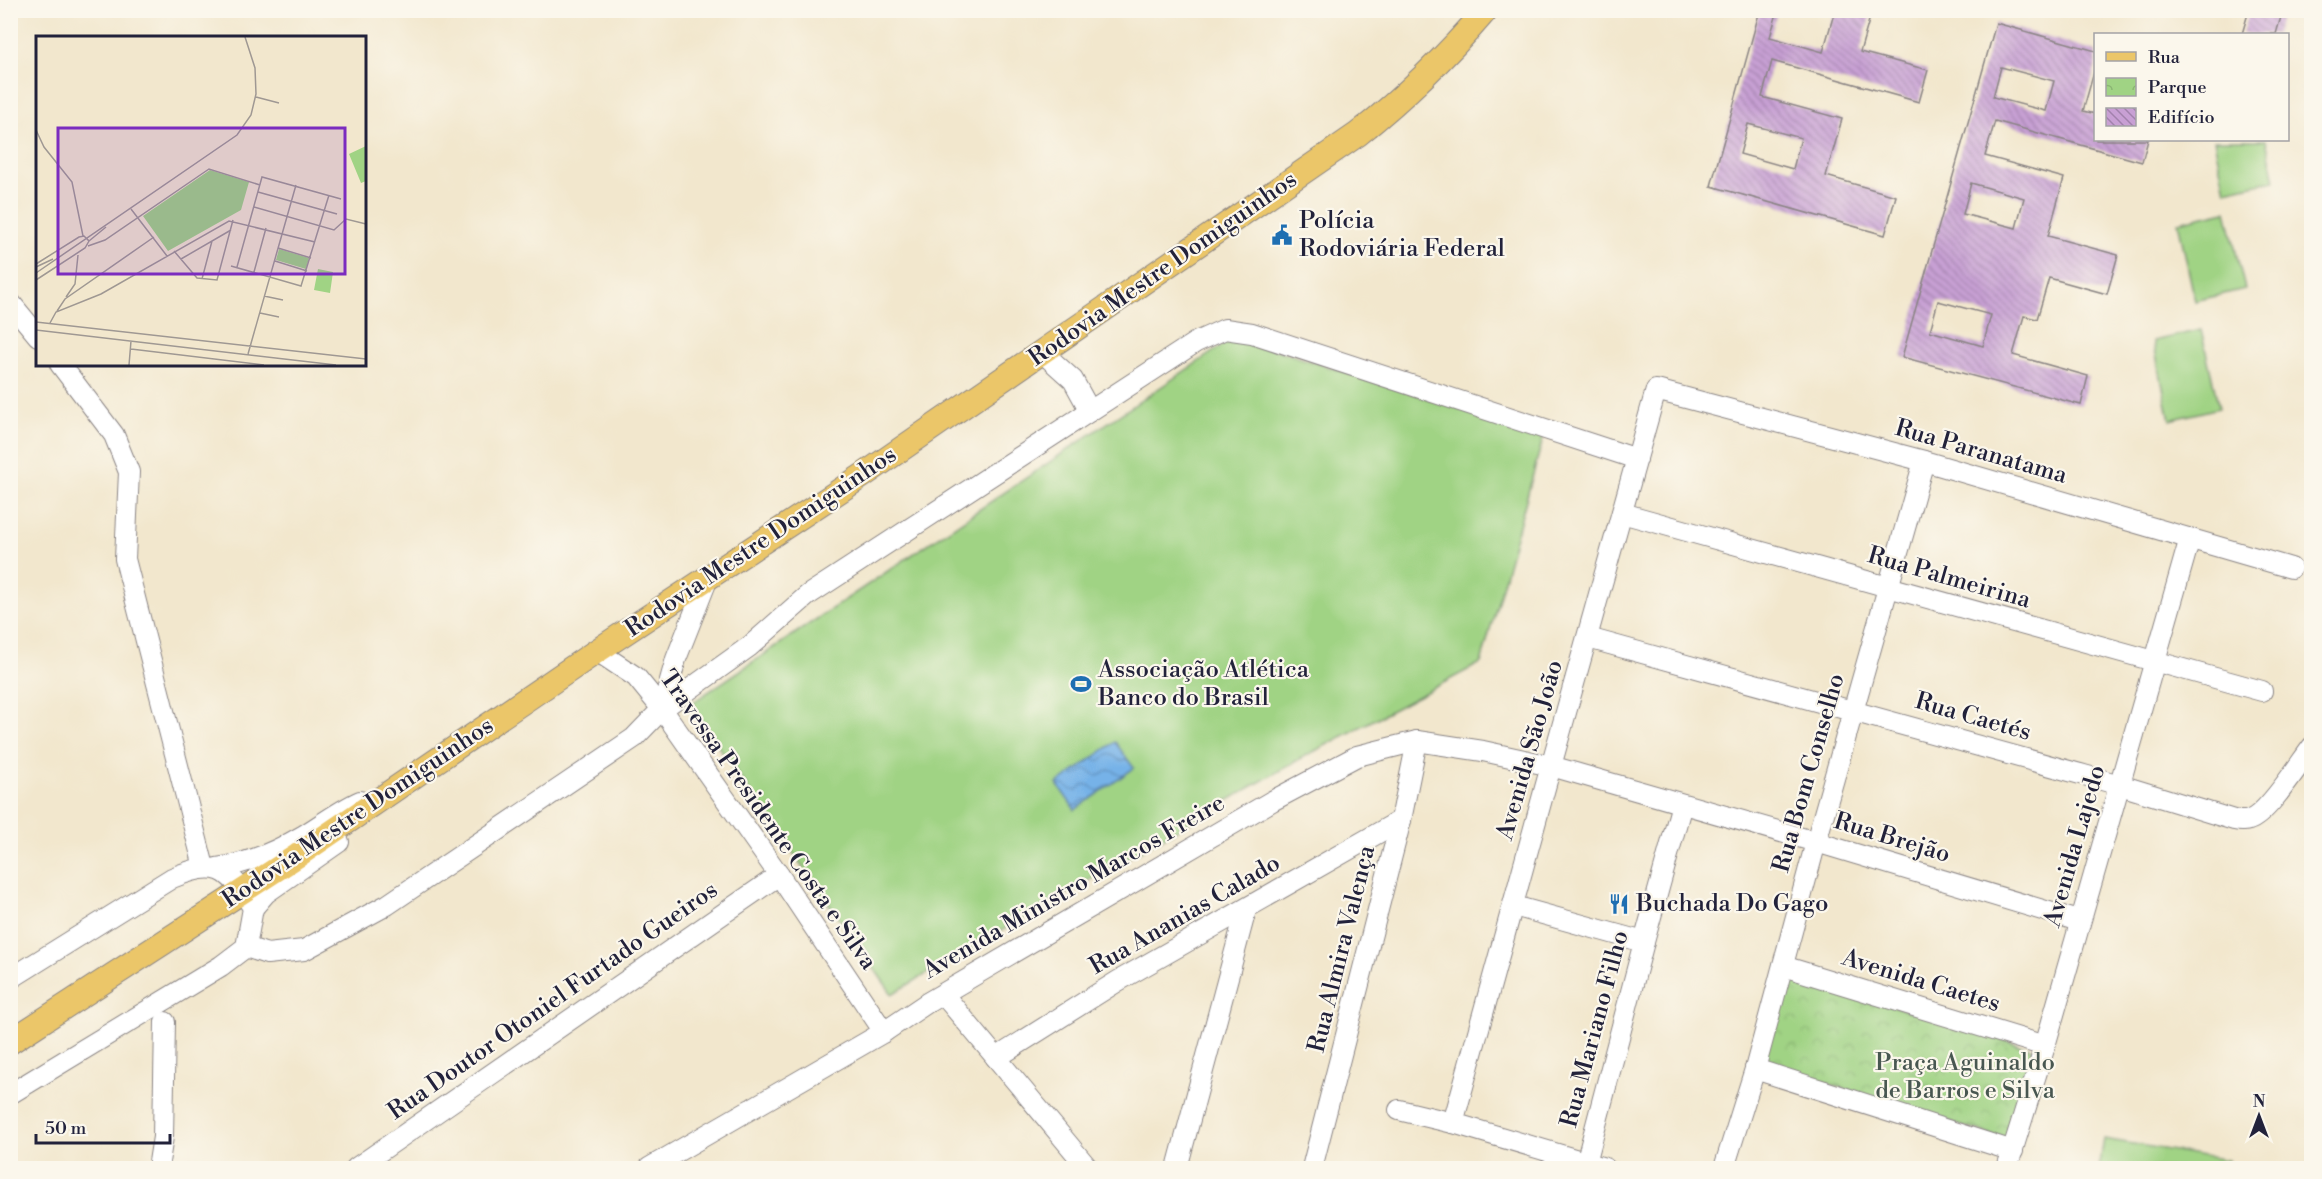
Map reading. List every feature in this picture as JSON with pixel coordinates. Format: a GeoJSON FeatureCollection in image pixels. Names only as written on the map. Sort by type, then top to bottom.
{"type":"FeatureCollection","features":[{"type":"Feature","properties":{"kind":"main road","name":"Rodovia Mestre Domiguinhos"},"geometry":{"type":"LineString","coordinates":[[15,1038],[248,899],[409,781],[597,651],[1043,353],[1358,134],[1405,96],[1452,50],[1486,10]]}},
{"type":"Feature","properties":{"kind":"street"},"geometry":{"type":"LineString","coordinates":[[10,302],[36,334]]}},
{"type":"Feature","properties":{"kind":"street"},"geometry":{"type":"LineString","coordinates":[[246,947],[267,954],[304,950],[387,905],[634,738],[662,709],[750,646],[808,595],[1196,342],[1225,329],[1232,328],[1252,333],[1637,459]]}},
{"type":"Feature","properties":{"kind":"street"},"geometry":{"type":"LineString","coordinates":[[1043,353],[1073,380],[1090,411]]}},
{"type":"Feature","properties":{"kind":"street"},"geometry":{"type":"LineString","coordinates":[[62,366],[114,435],[129,472],[125,559],[210,868]]}},
{"type":"Feature","properties":{"kind":"street","name":"Avenida São João"},"geometry":{"type":"LineString","coordinates":[[1454,1124],[1656,390]]}},
{"type":"Feature","properties":{"kind":"street","name":"Rua Paranatama"},"geometry":{"type":"LineString","coordinates":[[1656,390],[1924,461],[2291,568]]}},
{"type":"Feature","properties":{"kind":"street","name":"Rua Bom Conselho"},"geometry":{"type":"LineString","coordinates":[[1724,1168],[1755,1069],[1816,842],[1924,461]]}},
{"type":"Feature","properties":{"kind":"street","name":"Rua Palmeirina"},"geometry":{"type":"LineString","coordinates":[[1622,513],[2262,691]]}},
{"type":"Feature","properties":{"kind":"street","name":"Avenida Lajedo"},"geometry":{"type":"LineString","coordinates":[[2010,1160],[2045,1046],[2190,538]]}},
{"type":"Feature","properties":{"kind":"street"},"geometry":{"type":"LineString","coordinates":[[662,709],[676,659],[708,578]]}},
{"type":"Feature","properties":{"kind":"street","name":"Rua Caetés"},"geometry":{"type":"LineString","coordinates":[[1588,638],[2120,785],[2228,819],[2250,820],[2270,804],[2312,747]]}},
{"type":"Feature","properties":{"kind":"street","name":"Travessa Presidente Costa e Silva"},"geometry":{"type":"LineString","coordinates":[[597,651],[636,677],[662,709],[779,875],[885,1032]]}},
{"type":"Feature","properties":{"kind":"street","name":"Avenida Ministro Marcos Freire"},"geometry":{"type":"LineString","coordinates":[[649,1168],[885,1032],[944,994],[1282,795],[1357,756],[1417,741],[1483,751],[1551,766]]}},
{"type":"Feature","properties":{"kind":"street","name":"Rua Almira Valença"},"geometry":{"type":"LineString","coordinates":[[1312,1168],[1401,820],[1417,741]]}},
{"type":"Feature","properties":{"kind":"street","name":"Rua Brejão"},"geometry":{"type":"LineString","coordinates":[[1551,766],[2079,921]]}},
{"type":"Feature","properties":{"kind":"street"},"geometry":{"type":"LineString","coordinates":[[10,979],[172,878],[191,869],[236,866],[254,860],[301,837],[351,805],[409,781]]}},
{"type":"Feature","properties":{"kind":"street","name":"Rua Mariano Filho"},"geometry":{"type":"LineString","coordinates":[[1595,1166],[1644,942],[1682,804]]}},
{"type":"Feature","properties":{"kind":"street","name":"Rua Ananias Calado"},"geometry":{"type":"LineString","coordinates":[[996,1058],[1118,981],[1401,820]]}},
{"type":"Feature","properties":{"kind":"street"},"geometry":{"type":"LineString","coordinates":[[210,868],[229,875],[248,899],[246,947]]}},
{"type":"Feature","properties":{"kind":"street","name":"Rua Doutor Otoniel Furtado Gueiros"},"geometry":{"type":"LineString","coordinates":[[356,1168],[779,875]]}},
{"type":"Feature","properties":{"kind":"street"},"geometry":{"type":"LineString","coordinates":[[1514,906],[1644,942]]}},
{"type":"Feature","properties":{"kind":"street"},"geometry":{"type":"LineString","coordinates":[[1177,1168],[1246,910]]}},
{"type":"Feature","properties":{"kind":"street"},"geometry":{"type":"LineString","coordinates":[[10,1094],[221,966],[246,947]]}},
{"type":"Feature","properties":{"kind":"street","name":"Avenida Caetes"},"geometry":{"type":"LineString","coordinates":[[1783,966],[2045,1046]]}},
{"type":"Feature","properties":{"kind":"street"},"geometry":{"type":"LineString","coordinates":[[944,994],[1088,1168]]}},
{"type":"Feature","properties":{"kind":"street"},"geometry":{"type":"LineString","coordinates":[[158,1168],[163,1137],[165,1022]]}},
{"type":"Feature","properties":{"kind":"street"},"geometry":{"type":"LineString","coordinates":[[1755,1069],[2010,1160]]}},
{"type":"Feature","properties":{"kind":"street"},"geometry":{"type":"LineString","coordinates":[[1399,1110],[1595,1166]]}},
{"type":"Feature","properties":{"kind":"green space"},"geometry":{"type":"Polygon","coordinates":[[[2214,141],[2266,141],[2275,180],[2225,191],[2214,141]]]}},
{"type":"Feature","properties":{"kind":"green space"},"geometry":{"type":"Polygon","coordinates":[[[2226,211],[2245,289],[2195,301],[2178,222],[2226,211]]]}},
{"type":"Feature","properties":{"kind":"green space"},"geometry":{"type":"Polygon","coordinates":[[[2201,330],[2219,408],[2170,420],[2153,341],[2201,330]]]}},
{"type":"Feature","properties":{"kind":"green space","name":"Associação Atlética Banco do Brasil"},"geometry":{"type":"Polygon","coordinates":[[[1235,337],[1544,435],[1481,663],[1298,760],[892,994],[689,705],[1235,337]]]}},
{"type":"Feature","properties":{"kind":"green space","name":"Praça Aguinaldo de Barros e Silva"},"geometry":{"type":"Polygon","coordinates":[[[1788,974],[2033,1049],[2008,1140],[1762,1063],[1788,974]]]}},
{"type":"Feature","properties":{"kind":"green space"},"geometry":{"type":"Polygon","coordinates":[[[2104,1139],[2228,1160],[2227,1168],[2099,1168],[2104,1139]]]}},
{"type":"Feature","properties":{"kind":"water"},"geometry":{"type":"Polygon","coordinates":[[[1115,742],[1134,768],[1075,810],[1057,784],[1115,742]]]}},
{"type":"Feature","properties":{"kind":"building"},"geometry":{"type":"Polygon","coordinates":[[[1760,10],[1778,10],[1770,37],[1823,52],[1835,10],[1872,10],[1860,52],[1928,70],[1919,102],[1772,61],[1762,97],[1842,119],[1826,176],[1896,196],[1885,235],[1711,186],[1760,10]],[[1748,124],[1740,154],[1793,169],[1801,138],[1748,124]]]}},
{"type":"Feature","properties":{"kind":"building"},"geometry":{"type":"Polygon","coordinates":[[[2249,10],[2283,10],[2276,33],[2242,33],[2249,10]]]}},
{"type":"Feature","properties":{"kind":"building"},"geometry":{"type":"Polygon","coordinates":[[[1996,23],[2094,50],[2094,72],[2083,111],[2094,114],[2094,141],[2148,141],[2142,162],[1995,121],[1985,156],[2064,178],[2048,236],[2118,255],[2107,294],[2049,278],[2037,319],[2024,316],[2013,355],[2088,376],[2081,405],[1902,357],[1996,23]],[[2001,67],[1993,97],[2046,111],[2054,81],[2001,67]],[[1971,183],[1963,214],[2016,228],[2024,198],[1971,183]],[[1938,301],[1930,331],[1983,346],[1991,315],[1938,301]]]}},
{"type":"Feature","properties":{"kind":"place","name":"Polícia Rodoviária Federal"},"geometry":{"type":"Point","coordinates":[1282,235]}},
{"type":"Feature","properties":{"kind":"place","name":"Associação Atlética Banco do Brasil"},"geometry":{"type":"Point","coordinates":[1081,684]}},
{"type":"Feature","properties":{"kind":"place","name":"Buchada Do Gago"},"geometry":{"type":"Point","coordinates":[1619,904]}}]}
